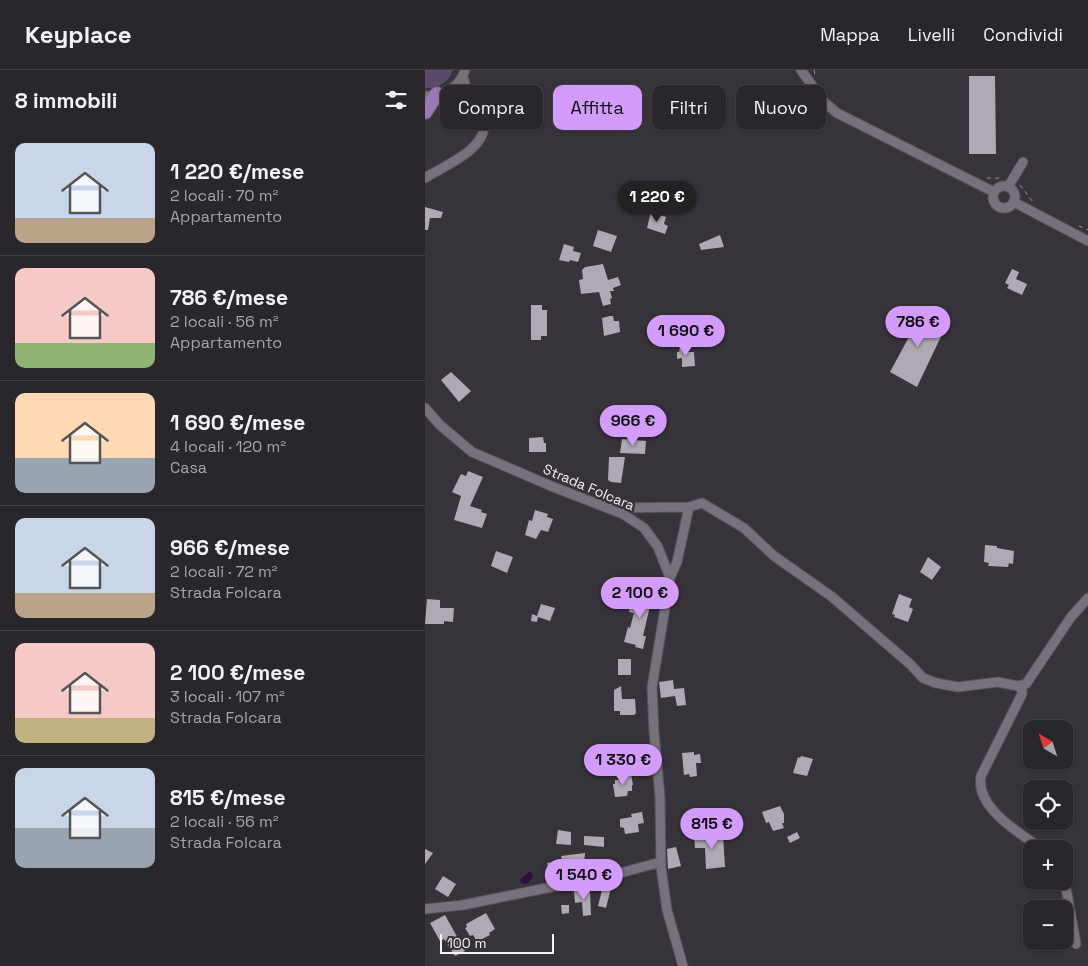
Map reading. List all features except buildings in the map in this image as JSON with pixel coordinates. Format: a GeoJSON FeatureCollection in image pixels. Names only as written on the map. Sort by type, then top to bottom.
{"type":"FeatureCollection","features":[{"type":"Feature","properties":{"kind":"highway"},"geometry":{"type":"LineString","coordinates":[[425,112],[435,94]]}},
{"type":"Feature","properties":{"kind":"street"},"geometry":{"type":"LineString","coordinates":[[799,71],[824,102],[837,113],[994,192]]}},
{"type":"Feature","properties":{"kind":"street"},"geometry":{"type":"LineString","coordinates":[[435,94],[452,90],[464,73]]}},
{"type":"Feature","properties":{"kind":"street"},"geometry":{"type":"LineString","coordinates":[[425,178],[465,155],[481,140],[483,130]]}},
{"type":"Feature","properties":{"kind":"street"},"geometry":{"type":"LineString","coordinates":[[1008,187],[1023,162]]}},
{"type":"Feature","properties":{"kind":"street"},"geometry":{"type":"LineString","coordinates":[[1000,187],[1008,187],[1015,195],[1014,202],[1006,208],[999,207],[993,199],[994,192],[1000,187]]}},
{"type":"Feature","properties":{"kind":"street"},"geometry":{"type":"LineString","coordinates":[[1014,202],[1088,241]]}},
{"type":"Feature","properties":{"kind":"street","name":"Strada Folcara"},"geometry":{"type":"LineString","coordinates":[[425,408],[440,425],[472,452],[623,514],[644,528],[658,547],[670,578]]}},
{"type":"Feature","properties":{"kind":"street"},"geometry":{"type":"LineString","coordinates":[[607,508],[689,507],[702,503],[744,528],[774,556],[831,596],[910,664],[923,678],[936,683],[958,687],[997,682],[1018,686],[1026,684],[1071,617],[1088,598]]}},
{"type":"Feature","properties":{"kind":"street"},"geometry":{"type":"LineString","coordinates":[[683,966],[667,910],[661,862],[660,797],[652,687],[670,578],[677,562],[689,507]]}},
{"type":"Feature","properties":{"kind":"street"},"geometry":{"type":"LineString","coordinates":[[1018,686],[1022,690],[1022,694],[981,776],[980,782],[981,790],[994,813],[1030,840]]}},
{"type":"Feature","properties":{"kind":"street"},"geometry":{"type":"LineString","coordinates":[[425,909],[463,905],[583,882],[661,862]]}},
{"type":"Feature","properties":{"kind":"street"},"geometry":{"type":"LineString","coordinates":[[1066,890],[1076,944]]}},
{"type":"Feature","properties":{"kind":"shaded area"},"geometry":{"type":"Polygon","coordinates":[[[425,70],[453,70],[449,78],[442,84],[434,88],[425,88],[425,70]]]}},
{"type":"Feature","properties":{"kind":"shaded area"},"geometry":{"type":"Polygon","coordinates":[[[528,872],[531,872],[533,877],[528,883],[522,884],[520,880],[528,872]]]}}]}
